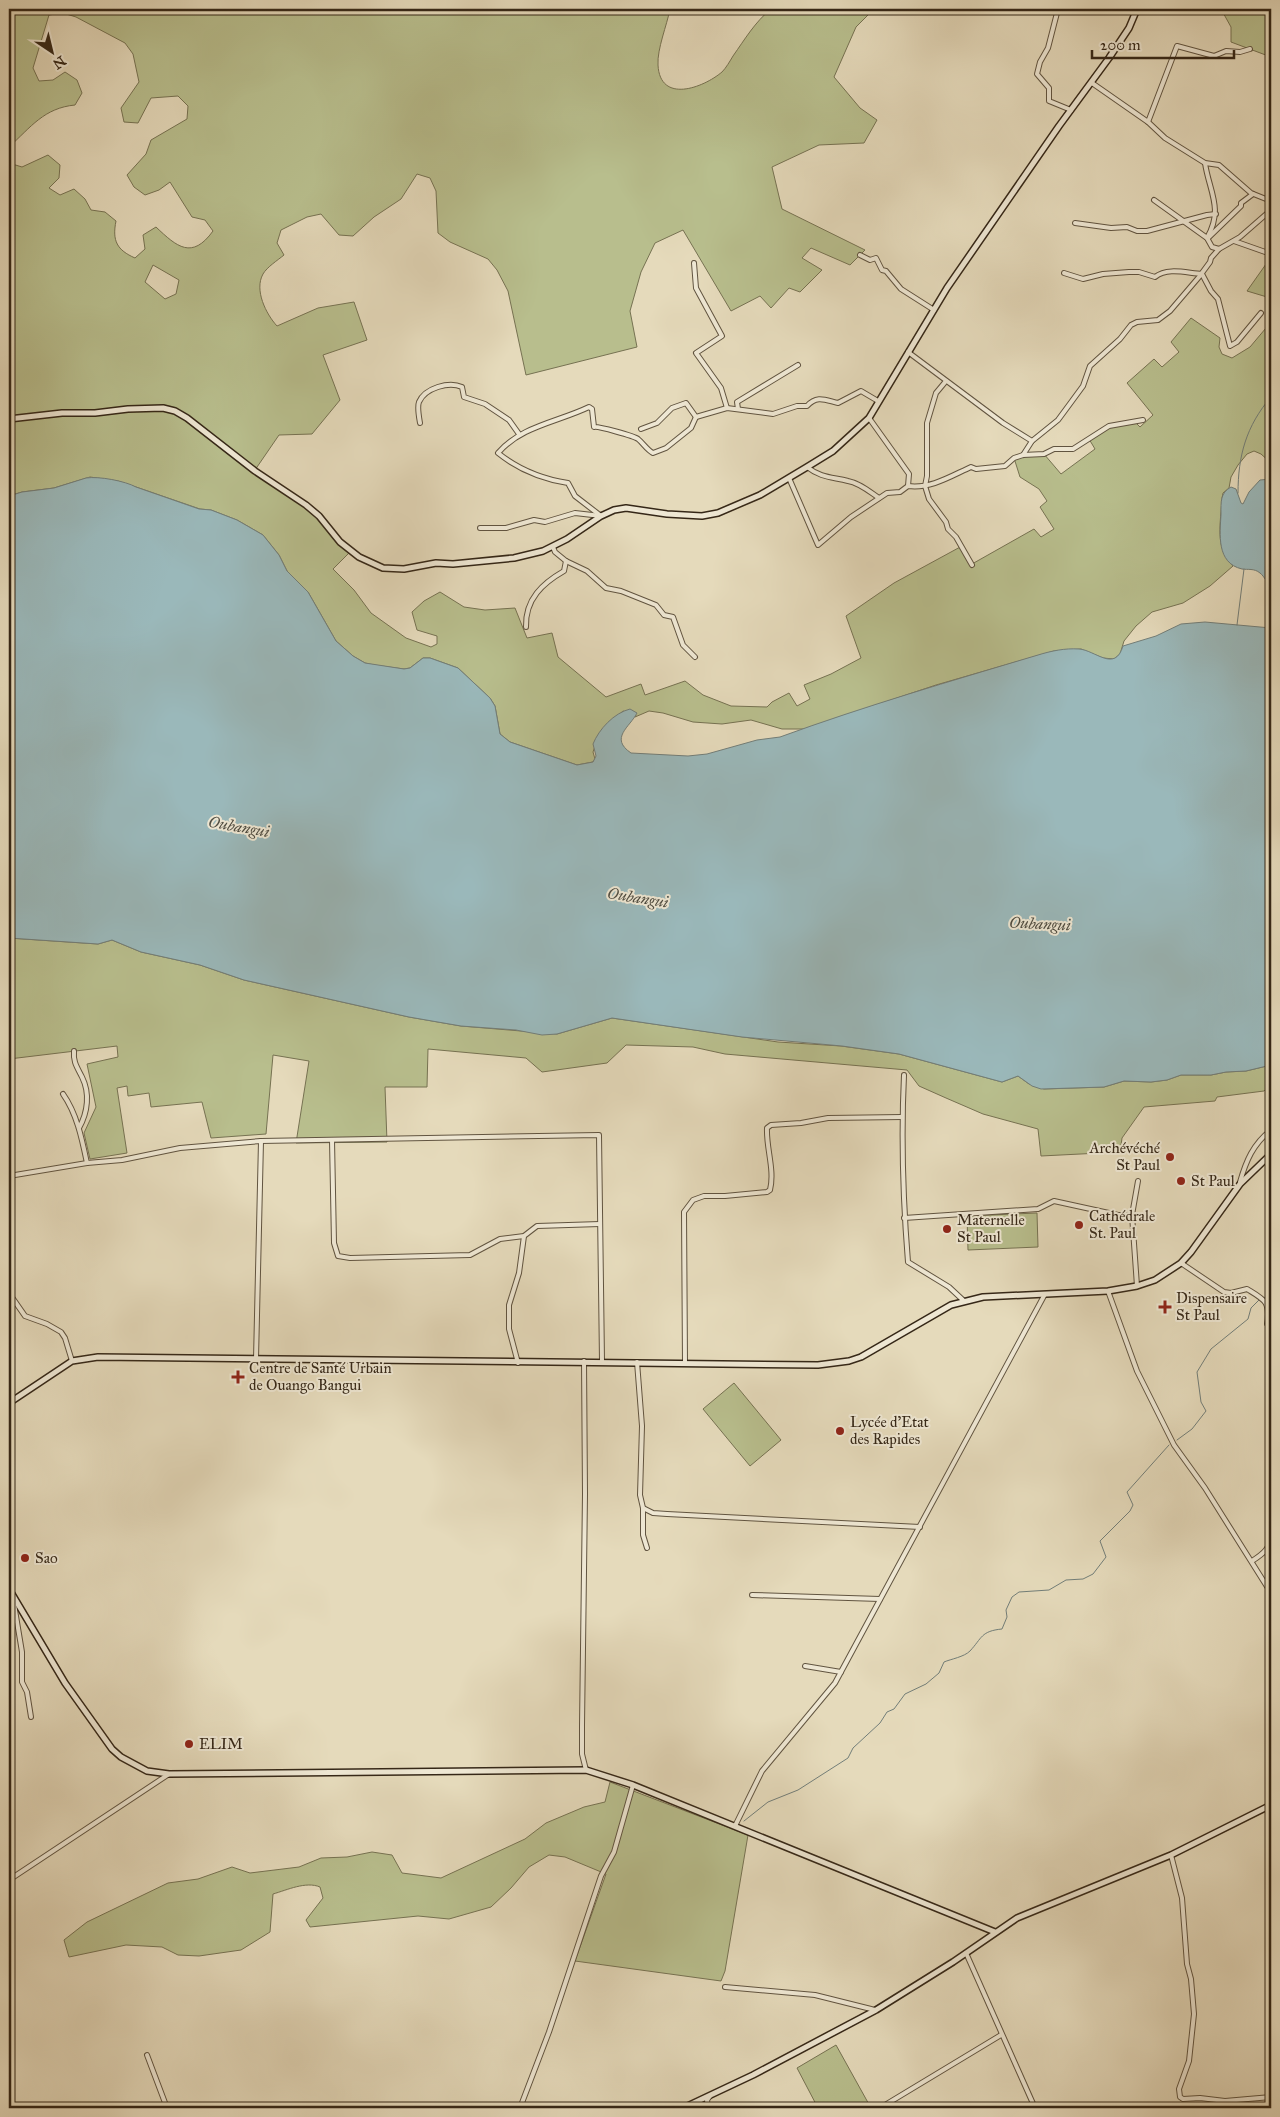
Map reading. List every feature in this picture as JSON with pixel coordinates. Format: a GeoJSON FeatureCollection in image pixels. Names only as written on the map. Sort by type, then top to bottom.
{"type":"FeatureCollection","features":[{"type":"Feature","properties":{"kind":"main road"},"geometry":{"type":"LineString","coordinates":[[9,419],[62,412],[95,413],[128,409],[163,408],[174,411],[187,418],[255,470],[306,505],[319,516],[340,542],[359,556],[383,568],[404,569],[436,564],[514,558],[552,547],[601,516],[614,510],[626,508],[667,514],[702,516],[718,513],[740,504],[807,468],[833,451],[869,418],[947,288],[1129,28],[1137,9]]}},
{"type":"Feature","properties":{"kind":"main road"},"geometry":{"type":"LineString","coordinates":[[9,1403],[72,1361],[98,1358],[458,1360],[518,1363],[602,1361],[818,1365],[849,1361],[873,1351],[951,1305],[964,1301],[983,1297],[1108,1291],[1137,1286],[1155,1280],[1181,1263],[1200,1242],[1240,1184],[1271,1154]]}},
{"type":"Feature","properties":{"kind":"main road"},"geometry":{"type":"LineString","coordinates":[[9,1589],[71,1691],[112,1749],[121,1757],[147,1771],[169,1774],[586,1770],[633,1784],[995,1932]]}},
{"type":"Feature","properties":{"kind":"main road"},"geometry":{"type":"LineString","coordinates":[[683,2108],[753,2075],[876,2010],[966,1953],[995,1932],[1034,1910],[1171,1855],[1271,1804]]}},
{"type":"Feature","properties":{"kind":"street"},"geometry":{"type":"LineString","coordinates":[[1058,9],[1048,48],[1040,62],[1037,74],[1049,88],[1049,101],[1071,110]]}},
{"type":"Feature","properties":{"kind":"street"},"geometry":{"type":"LineString","coordinates":[[1148,122],[1177,46],[1214,56],[1226,51],[1240,52],[1250,49]]}},
{"type":"Feature","properties":{"kind":"street"},"geometry":{"type":"LineString","coordinates":[[1092,82],[1148,122],[1165,138],[1205,163],[1219,166],[1241,187],[1266,199],[1271,198]]}},
{"type":"Feature","properties":{"kind":"street"},"geometry":{"type":"LineString","coordinates":[[1205,163],[1214,196],[1216,214],[1213,228],[1207,238]]}},
{"type":"Feature","properties":{"kind":"street"},"geometry":{"type":"LineString","coordinates":[[1207,238],[1226,223],[1241,206],[1241,203],[1254,194]]}},
{"type":"Feature","properties":{"kind":"street"},"geometry":{"type":"LineString","coordinates":[[1154,200],[1207,238],[1212,247],[1219,249]]}},
{"type":"Feature","properties":{"kind":"street"},"geometry":{"type":"LineString","coordinates":[[1023,455],[1032,442],[1058,420],[1083,386],[1090,366],[1120,339],[1131,325],[1137,322],[1158,320],[1170,311],[1202,274],[1211,258],[1219,249],[1234,241],[1271,210]]}},
{"type":"Feature","properties":{"kind":"street"},"geometry":{"type":"LineString","coordinates":[[1075,223],[1111,228],[1127,227],[1137,231],[1147,231],[1216,214]]}},
{"type":"Feature","properties":{"kind":"street"},"geometry":{"type":"LineString","coordinates":[[1234,241],[1271,254]]}},
{"type":"Feature","properties":{"kind":"street"},"geometry":{"type":"LineString","coordinates":[[860,255],[870,260],[876,258],[882,270],[886,271],[901,289],[934,310]]}},
{"type":"Feature","properties":{"kind":"street"},"geometry":{"type":"LineString","coordinates":[[694,263],[696,288],[722,336],[696,354],[721,388],[727,408]]}},
{"type":"Feature","properties":{"kind":"street"},"geometry":{"type":"LineString","coordinates":[[1064,273],[1083,279],[1128,272],[1138,272],[1154,277],[1161,272],[1167,271],[1202,274]]}},
{"type":"Feature","properties":{"kind":"street"},"geometry":{"type":"LineString","coordinates":[[1202,274],[1211,292],[1218,299],[1230,346],[1238,342],[1261,313]]}},
{"type":"Feature","properties":{"kind":"street"},"geometry":{"type":"LineString","coordinates":[[908,352],[1032,442]]}},
{"type":"Feature","properties":{"kind":"street"},"geometry":{"type":"LineString","coordinates":[[738,409],[738,402],[798,365]]}},
{"type":"Feature","properties":{"kind":"street"},"geometry":{"type":"LineString","coordinates":[[946,380],[936,394],[927,423],[927,476],[925,486],[929,499],[972,564]]}},
{"type":"Feature","properties":{"kind":"street"},"geometry":{"type":"LineString","coordinates":[[420,422],[419,401],[444,384],[458,385],[462,387],[464,397],[468,400],[485,404],[509,420],[520,434]]}},
{"type":"Feature","properties":{"kind":"street"},"geometry":{"type":"LineString","coordinates":[[601,516],[575,496],[568,483],[552,480],[526,471],[509,462],[498,453],[508,442],[520,434],[589,406],[592,409],[594,427],[599,426],[616,433],[628,434],[636,438],[653,453],[666,448],[691,428],[696,417],[727,408],[773,414],[797,406],[807,406],[812,400],[818,398],[838,403],[861,391],[878,401]]}},
{"type":"Feature","properties":{"kind":"street"},"geometry":{"type":"LineString","coordinates":[[641,429],[657,423],[672,408],[686,402],[696,417]]}},
{"type":"Feature","properties":{"kind":"street"},"geometry":{"type":"LineString","coordinates":[[869,418],[909,474],[908,486]]}},
{"type":"Feature","properties":{"kind":"street"},"geometry":{"type":"LineString","coordinates":[[789,478],[818,545],[851,518],[887,493],[900,492],[908,486],[925,486],[971,467],[976,469],[1005,466],[1014,458],[1023,455],[1044,454],[1054,449],[1073,449],[1109,426],[1143,420]]}},
{"type":"Feature","properties":{"kind":"street"},"geometry":{"type":"LineString","coordinates":[[807,468],[823,476],[849,481],[865,488],[879,498]]}},
{"type":"Feature","properties":{"kind":"street"},"geometry":{"type":"LineString","coordinates":[[480,528],[506,528],[534,520],[545,522],[575,513],[601,516]]}},
{"type":"Feature","properties":{"kind":"street"},"geometry":{"type":"LineString","coordinates":[[552,547],[566,561],[587,571],[606,588],[621,591],[656,605],[664,615],[673,617],[683,645],[695,657]]}},
{"type":"Feature","properties":{"kind":"street"},"geometry":{"type":"LineString","coordinates":[[526,627],[526,620],[532,603],[540,588],[547,581],[564,571],[566,561]]}},
{"type":"Feature","properties":{"kind":"street"},"geometry":{"type":"LineString","coordinates":[[74,1051],[73,1061],[83,1078],[88,1094],[85,1115],[79,1128]]}},
{"type":"Feature","properties":{"kind":"street"},"geometry":{"type":"LineString","coordinates":[[904,1075],[902,1117],[904,1218],[908,1262],[949,1287],[964,1301]]}},
{"type":"Feature","properties":{"kind":"street"},"geometry":{"type":"LineString","coordinates":[[63,1094],[72,1108],[79,1128],[87,1163]]}},
{"type":"Feature","properties":{"kind":"street"},"geometry":{"type":"LineString","coordinates":[[685,1363],[684,1212],[689,1204],[693,1200],[704,1196],[725,1196],[767,1192],[770,1190],[770,1153],[767,1133],[771,1125],[801,1123],[828,1118],[902,1117]]}},
{"type":"Feature","properties":{"kind":"street"},"geometry":{"type":"LineString","coordinates":[[1240,1184],[1250,1152],[1260,1139],[1271,1130]]}},
{"type":"Feature","properties":{"kind":"street"},"geometry":{"type":"LineString","coordinates":[[9,1176],[87,1163],[122,1160],[180,1148],[261,1141],[599,1135],[602,1361]]}},
{"type":"Feature","properties":{"kind":"street"},"geometry":{"type":"LineString","coordinates":[[332,1140],[334,1243],[338,1256],[350,1258],[470,1255],[500,1239],[524,1236],[537,1226],[600,1224]]}},
{"type":"Feature","properties":{"kind":"street"},"geometry":{"type":"LineString","coordinates":[[256,1359],[261,1141]]}},
{"type":"Feature","properties":{"kind":"street"},"geometry":{"type":"LineString","coordinates":[[1137,1286],[1132,1215],[1138,1181]]}},
{"type":"Feature","properties":{"kind":"street"},"geometry":{"type":"LineString","coordinates":[[904,1218],[1038,1210],[1054,1201],[1118,1216],[1132,1215]]}},
{"type":"Feature","properties":{"kind":"street"},"geometry":{"type":"LineString","coordinates":[[518,1363],[509,1328],[509,1305],[519,1273],[524,1236]]}},
{"type":"Feature","properties":{"kind":"street"},"geometry":{"type":"LineString","coordinates":[[1181,1263],[1224,1292],[1247,1289],[1260,1296],[1268,1311],[1267,1324]]}},
{"type":"Feature","properties":{"kind":"street"},"geometry":{"type":"LineString","coordinates":[[1108,1291],[1137,1371],[1174,1445],[1252,1561],[1271,1593]]}},
{"type":"Feature","properties":{"kind":"street"},"geometry":{"type":"LineString","coordinates":[[9,1293],[25,1316],[47,1324],[61,1332],[72,1361]]}},
{"type":"Feature","properties":{"kind":"street"},"geometry":{"type":"LineString","coordinates":[[736,1826],[762,1771],[835,1683],[1045,1294]]}},
{"type":"Feature","properties":{"kind":"street"},"geometry":{"type":"LineString","coordinates":[[1264,1301],[1271,1301]]}},
{"type":"Feature","properties":{"kind":"street"},"geometry":{"type":"LineString","coordinates":[[584,1361],[585,1494],[582,1754],[586,1770]]}},
{"type":"Feature","properties":{"kind":"street"},"geometry":{"type":"LineString","coordinates":[[637,1362],[642,1426],[640,1496],[647,1548]]}},
{"type":"Feature","properties":{"kind":"street"},"geometry":{"type":"LineString","coordinates":[[643,1508],[653,1513],[667,1514],[920,1527]]}},
{"type":"Feature","properties":{"kind":"street"},"geometry":{"type":"LineString","coordinates":[[1252,1561],[1264,1554],[1270,1544],[1271,1533],[1269,1523],[1271,1518]]}},
{"type":"Feature","properties":{"kind":"street"},"geometry":{"type":"LineString","coordinates":[[752,1595],[880,1599]]}},
{"type":"Feature","properties":{"kind":"street"},"geometry":{"type":"LineString","coordinates":[[13,1596],[22,1652],[22,1682],[27,1692],[32,1717]]}},
{"type":"Feature","properties":{"kind":"street"},"geometry":{"type":"LineString","coordinates":[[805,1666],[841,1672]]}},
{"type":"Feature","properties":{"kind":"street"},"geometry":{"type":"LineString","coordinates":[[9,1880],[169,1774]]}},
{"type":"Feature","properties":{"kind":"street"},"geometry":{"type":"LineString","coordinates":[[520,2108],[549,2032],[601,1876],[614,1852],[633,1784]]}},
{"type":"Feature","properties":{"kind":"street"},"geometry":{"type":"LineString","coordinates":[[1171,1855],[1182,1898],[1187,1964],[1191,1979],[1194,2014],[1189,2061],[1179,2089],[1180,2097],[1183,2099],[1200,2098],[1225,2101],[1271,2097]]}},
{"type":"Feature","properties":{"kind":"street"},"geometry":{"type":"LineString","coordinates":[[966,1953],[1035,2108]]}},
{"type":"Feature","properties":{"kind":"street"},"geometry":{"type":"LineString","coordinates":[[724,1988],[815,1996],[876,2010]]}},
{"type":"Feature","properties":{"kind":"street"},"geometry":{"type":"LineString","coordinates":[[880,2108],[1001,2035]]}},
{"type":"Feature","properties":{"kind":"street"},"geometry":{"type":"LineString","coordinates":[[147,2055],[167,2108]]}},
{"type":"Feature","properties":{"kind":"street"},"geometry":{"type":"LineString","coordinates":[[708,2108],[707,2100],[710,2095]]}},
{"type":"Feature","properties":{"kind":"green space"},"geometry":{"type":"Polygon","coordinates":[[[9,9],[670,9],[658,65],[661,77],[666,85],[674,89],[684,89],[704,83],[722,72],[750,31],[771,9],[874,9],[856,27],[834,77],[860,108],[877,120],[864,143],[819,145],[772,167],[782,209],[865,250],[850,265],[811,248],[802,258],[822,270],[800,292],[789,288],[771,308],[760,296],[731,311],[683,230],[655,243],[641,272],[630,311],[637,347],[526,375],[508,291],[497,270],[488,259],[450,242],[438,233],[436,191],[430,178],[417,174],[401,199],[374,217],[353,236],[339,235],[321,214],[307,217],[281,230],[277,243],[284,255],[263,274],[260,287],[262,302],[277,326],[318,308],[354,302],[367,340],[323,355],[340,400],[312,434],[279,435],[255,470],[306,505],[352,550],[333,569],[354,590],[371,613],[406,638],[431,647],[437,644],[437,636],[417,630],[412,612],[424,601],[440,592],[464,607],[485,610],[515,608],[527,638],[552,633],[558,657],[606,697],[641,684],[645,695],[685,681],[703,695],[731,706],[767,707],[772,702],[789,693],[797,706],[810,699],[804,685],[831,674],[861,658],[846,616],[894,583],[962,546],[972,564],[1034,529],[1041,537],[1054,529],[1040,507],[1047,501],[1039,489],[1020,477],[1014,458],[1023,455],[1044,454],[1061,474],[1095,449],[1089,439],[1109,426],[1135,422],[1140,427],[1153,415],[1127,383],[1154,359],[1162,367],[1179,352],[1171,342],[1191,318],[1220,338],[1219,347],[1222,354],[1232,358],[1250,347],[1271,322],[1271,463],[1261,454],[1254,451],[1247,454],[1231,477],[1229,488],[1223,493],[1220,525],[1221,543],[1227,559],[1233,566],[1210,586],[1183,603],[1152,612],[1136,626],[1124,641],[1120,654],[1114,659],[1103,658],[1081,649],[1054,651],[936,685],[804,729],[782,729],[751,720],[722,724],[693,722],[649,711],[635,717],[636,715],[623,711],[600,732],[593,752],[595,759],[593,762],[577,765],[510,742],[500,734],[495,706],[490,698],[458,668],[430,658],[423,658],[410,668],[404,669],[365,663],[353,656],[336,641],[308,592],[287,571],[279,555],[263,535],[237,520],[118,481],[90,477],[54,488],[22,492],[9,496],[9,163],[22,167],[48,155],[60,165],[59,178],[49,188],[60,195],[74,189],[85,199],[91,210],[105,212],[116,221],[115,234],[117,244],[124,252],[135,258],[145,249],[143,235],[156,227],[178,245],[191,248],[205,240],[213,231],[205,220],[192,217],[170,182],[159,190],[145,195],[134,187],[127,175],[146,154],[151,140],[187,119],[188,106],[178,96],[151,98],[138,123],[124,122],[121,108],[139,82],[133,54],[125,43],[76,17],[63,13],[49,15],[33,68],[39,81],[53,80],[65,72],[77,80],[82,93],[75,105],[46,114],[9,147],[9,9]],[[153,265],[145,282],[165,299],[176,294],[179,280],[153,265]]]}},
{"type":"Feature","properties":{"kind":"green space"},"geometry":{"type":"Polygon","coordinates":[[[1221,9],[1271,9],[1271,57],[1231,42],[1231,27],[1221,9]]]}},
{"type":"Feature","properties":{"kind":"green space"},"geometry":{"type":"Polygon","coordinates":[[[1271,257],[1271,296],[1267,297],[1247,291],[1271,257]]]}},
{"type":"Feature","properties":{"kind":"green space"},"geometry":{"type":"Polygon","coordinates":[[[9,938],[98,944],[112,940],[141,952],[200,965],[244,980],[409,1017],[461,1026],[557,1034],[612,1018],[778,1042],[841,1046],[899,1054],[1002,1082],[1018,1076],[1029,1084],[1044,1089],[1104,1087],[1124,1081],[1151,1082],[1167,1080],[1181,1075],[1211,1075],[1246,1071],[1271,1065],[1271,1085],[1264,1091],[1217,1097],[1215,1101],[1144,1107],[1122,1138],[1120,1152],[1041,1156],[1038,1129],[983,1114],[919,1086],[907,1070],[725,1054],[693,1047],[626,1045],[607,1063],[542,1072],[526,1058],[428,1049],[427,1087],[385,1087],[387,1142],[296,1143],[309,1061],[273,1055],[266,1134],[211,1138],[202,1102],[151,1107],[149,1093],[128,1096],[127,1086],[117,1088],[127,1153],[90,1159],[84,1133],[96,1107],[87,1064],[118,1057],[117,1046],[9,1059],[9,938]]]}},
{"type":"Feature","properties":{"kind":"green space"},"geometry":{"type":"Polygon","coordinates":[[[1037,1213],[1038,1247],[968,1250],[967,1216],[1037,1213]]]}},
{"type":"Feature","properties":{"kind":"green space"},"geometry":{"type":"Polygon","coordinates":[[[734,1383],[781,1440],[750,1466],[703,1409],[734,1383]]]}},
{"type":"Feature","properties":{"kind":"green space"},"geometry":{"type":"Polygon","coordinates":[[[610,1782],[748,1835],[725,1971],[721,1981],[575,1961],[606,1874],[565,1857],[549,1855],[529,1867],[491,1907],[449,1919],[418,1916],[310,1927],[306,1920],[323,1898],[320,1887],[309,1885],[290,1888],[273,1894],[270,1932],[241,1950],[199,1956],[178,1955],[162,1947],[126,1945],[69,1957],[64,1940],[87,1922],[168,1883],[198,1879],[232,1867],[250,1873],[299,1867],[321,1858],[347,1857],[372,1852],[392,1855],[402,1873],[441,1878],[525,1839],[546,1823],[584,1807],[605,1802],[610,1782]]]}},
{"type":"Feature","properties":{"kind":"green space"},"geometry":{"type":"Polygon","coordinates":[[[836,2045],[871,2108],[818,2108],[797,2068],[836,2045]]]}},
{"type":"Feature","properties":{"kind":"water","name":"Oubangui"},"geometry":{"type":"Polygon","coordinates":[[[86,478],[105,478],[119,481],[199,509],[211,510],[237,520],[263,535],[279,555],[287,571],[308,592],[336,641],[353,656],[365,663],[404,669],[410,668],[423,658],[430,658],[458,668],[490,698],[495,706],[500,734],[510,742],[577,765],[593,762],[596,756],[593,744],[599,733],[618,714],[630,709],[637,713],[621,737],[625,748],[631,753],[688,756],[707,754],[757,740],[780,737],[908,694],[1053,651],[1079,649],[1110,659],[1115,658],[1119,654],[1123,646],[1156,636],[1181,624],[1205,622],[1271,628],[1271,1065],[1246,1071],[1211,1075],[1181,1075],[1167,1080],[1151,1082],[1124,1081],[1104,1087],[1041,1089],[1032,1086],[1018,1076],[1002,1082],[899,1054],[842,1046],[742,1037],[612,1018],[557,1034],[542,1035],[516,1030],[461,1026],[409,1017],[244,980],[200,965],[141,952],[112,940],[98,944],[9,938],[9,846],[14,840],[9,828],[9,496],[22,492],[54,488],[86,478]]]}},
{"type":"Feature","properties":{"kind":"water"},"geometry":{"type":"Polygon","coordinates":[[[1271,479],[1271,588],[1258,571],[1242,569],[1228,561],[1221,547],[1220,530],[1222,498],[1227,489],[1231,487],[1236,489],[1243,504],[1249,492],[1260,480],[1271,479]]]}},
{"type":"Feature","properties":{"kind":"waterway"},"geometry":{"type":"LineString","coordinates":[[1238,493],[1238,479],[1245,442],[1255,419],[1271,397]]}},
{"type":"Feature","properties":{"kind":"waterway"},"geometry":{"type":"LineString","coordinates":[[1237,625],[1244,569]]}},
{"type":"Feature","properties":{"kind":"waterway"},"geometry":{"type":"LineString","coordinates":[[1263,1298],[1271,1295]]}},
{"type":"Feature","properties":{"kind":"waterway"},"geometry":{"type":"LineString","coordinates":[[1177,1440],[1192,1429],[1206,1411],[1201,1402],[1197,1372],[1211,1349],[1248,1319],[1251,1308],[1259,1300]]}},
{"type":"Feature","properties":{"kind":"waterway"},"geometry":{"type":"LineString","coordinates":[[744,1821],[768,1802],[798,1790],[848,1758],[853,1748],[880,1723],[887,1712],[894,1709],[905,1694],[926,1684],[939,1673],[944,1662],[970,1651],[986,1633],[1002,1629],[1007,1617],[1006,1610],[1012,1597],[1019,1592],[1049,1590],[1066,1580],[1083,1579],[1093,1574],[1106,1557],[1100,1541],[1130,1511],[1133,1505],[1127,1492],[1169,1445]]}},
{"type":"Feature","properties":{"kind":"place","name":"Archévéché St Paul"},"geometry":{"type":"Point","coordinates":[1170,1157]}},
{"type":"Feature","properties":{"kind":"place","name":"St Paul"},"geometry":{"type":"Point","coordinates":[1181,1181]}},
{"type":"Feature","properties":{"kind":"place","name":"Cathédrale St. Paul"},"geometry":{"type":"Point","coordinates":[1079,1225]}},
{"type":"Feature","properties":{"kind":"place","name":"Maternelle St Paul"},"geometry":{"type":"Point","coordinates":[947,1229]}},
{"type":"Feature","properties":{"kind":"place","name":"Dispensaire St Paul"},"geometry":{"type":"Point","coordinates":[1165,1307]}},
{"type":"Feature","properties":{"kind":"place","name":"Centre de Santé Urbain de Ouango Bangui"},"geometry":{"type":"Point","coordinates":[238,1377]}},
{"type":"Feature","properties":{"kind":"place","name":"Lycée d'Etat des Rapides"},"geometry":{"type":"Point","coordinates":[840,1431]}},
{"type":"Feature","properties":{"kind":"place","name":"Sao"},"geometry":{"type":"Point","coordinates":[25,1558]}},
{"type":"Feature","properties":{"kind":"place","name":"ELIM"},"geometry":{"type":"Point","coordinates":[189,1744]}}]}
